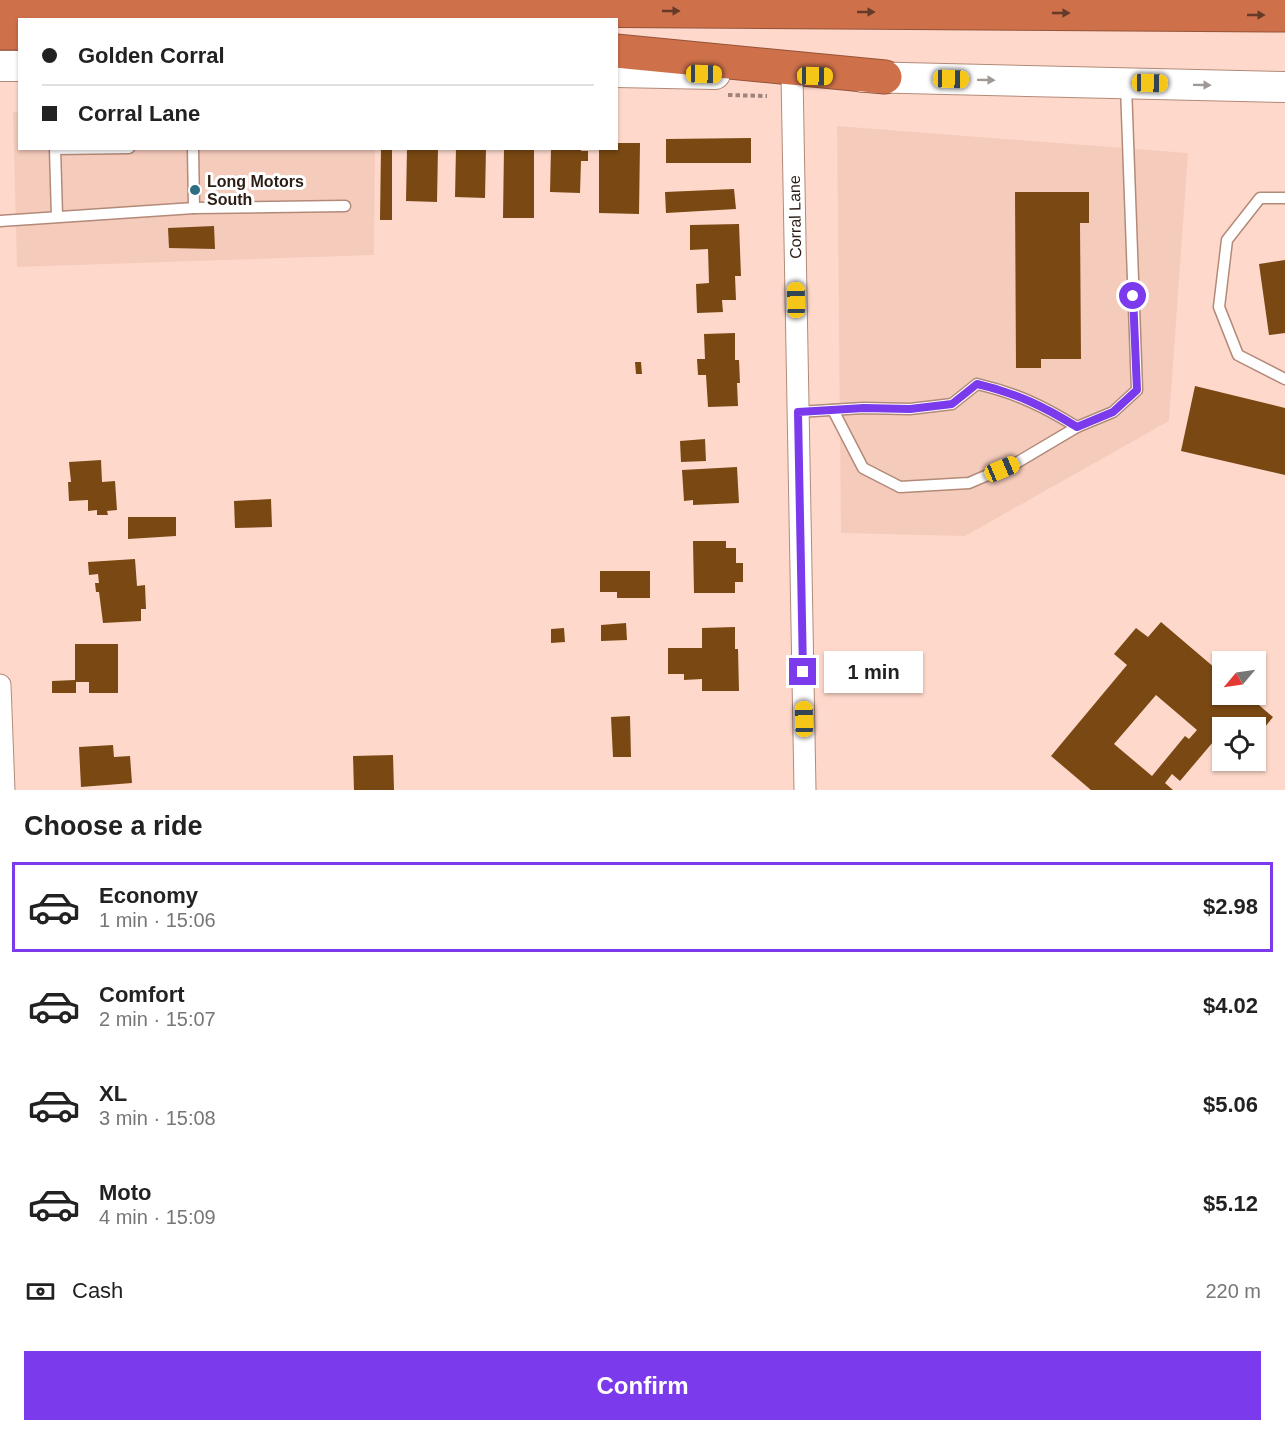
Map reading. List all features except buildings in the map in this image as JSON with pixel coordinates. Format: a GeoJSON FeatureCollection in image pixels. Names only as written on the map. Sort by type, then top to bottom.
{"type":"FeatureCollection","features":[{"type":"Feature","properties":{"kind":"highway"},"geometry":{"type":"LineString","coordinates":[[0,1],[406,9],[1285,15]]}},
{"type":"Feature","properties":{"kind":"highway"},"geometry":{"type":"LineString","coordinates":[[0,33],[18,33]]}},
{"type":"Feature","properties":{"kind":"highway"},"geometry":{"type":"LineString","coordinates":[[618,51],[885,77]]}},
{"type":"Feature","properties":{"kind":"main road"},"geometry":{"type":"LineString","coordinates":[[0,66],[18,66]]}},
{"type":"Feature","properties":{"kind":"main road"},"geometry":{"type":"LineString","coordinates":[[618,72],[1285,87]]}},
{"type":"Feature","properties":{"kind":"street","name":"Corral Lane"},"geometry":{"type":"LineString","coordinates":[[792,75],[805,790]]}},
{"type":"Feature","properties":{"kind":"street"},"geometry":{"type":"LineString","coordinates":[[0,685],[4,790]]}},
{"type":"Feature","properties":{"kind":"lane"},"geometry":{"type":"LineString","coordinates":[[833,410],[863,468],[900,487],[969,483],[1018,462],[1077,427],[1113,412],[1137,390],[1126,83]]}},
{"type":"Feature","properties":{"kind":"lane"},"geometry":{"type":"LineString","coordinates":[[55,150],[57,216]]}},
{"type":"Feature","properties":{"kind":"lane"},"geometry":{"type":"LineString","coordinates":[[193,150],[194,208]]}},
{"type":"Feature","properties":{"kind":"lane"},"geometry":{"type":"LineString","coordinates":[[1285,198],[1260,198],[1227,240],[1219,307],[1238,356],[1285,379]]}},
{"type":"Feature","properties":{"kind":"lane"},"geometry":{"type":"LineString","coordinates":[[0,221],[194,208],[345,206]]}},
{"type":"Feature","properties":{"kind":"lane"},"geometry":{"type":"LineString","coordinates":[[798,412],[864,408],[910,409],[952,404],[977,384],[1007,391],[1042,406],[1077,427]]}},
{"type":"Feature","properties":{"kind":"shaded area","name":"Long Motors South"},"geometry":{"type":"Polygon","coordinates":[[[13,112],[18,112],[18,150],[375,150],[374,255],[17,267],[13,112]]]}},
{"type":"Feature","properties":{"kind":"shaded area"},"geometry":{"type":"Polygon","coordinates":[[[837,126],[1188,153],[1169,421],[965,536],[841,533],[837,126]]]}},
{"type":"Feature","properties":{"kind":"place","name":"Long Motors South"},"geometry":{"type":"Point","coordinates":[195,190]}},
{"type":"Feature","properties":{"kind":"route"},"geometry":{"type":"LineString","coordinates":[[803,672],[798,412],[864,408],[910,409],[952,404],[977,384],[1007,391],[1042,406],[1077,427],[1113,412],[1137,390],[1133,296]]}}]}
